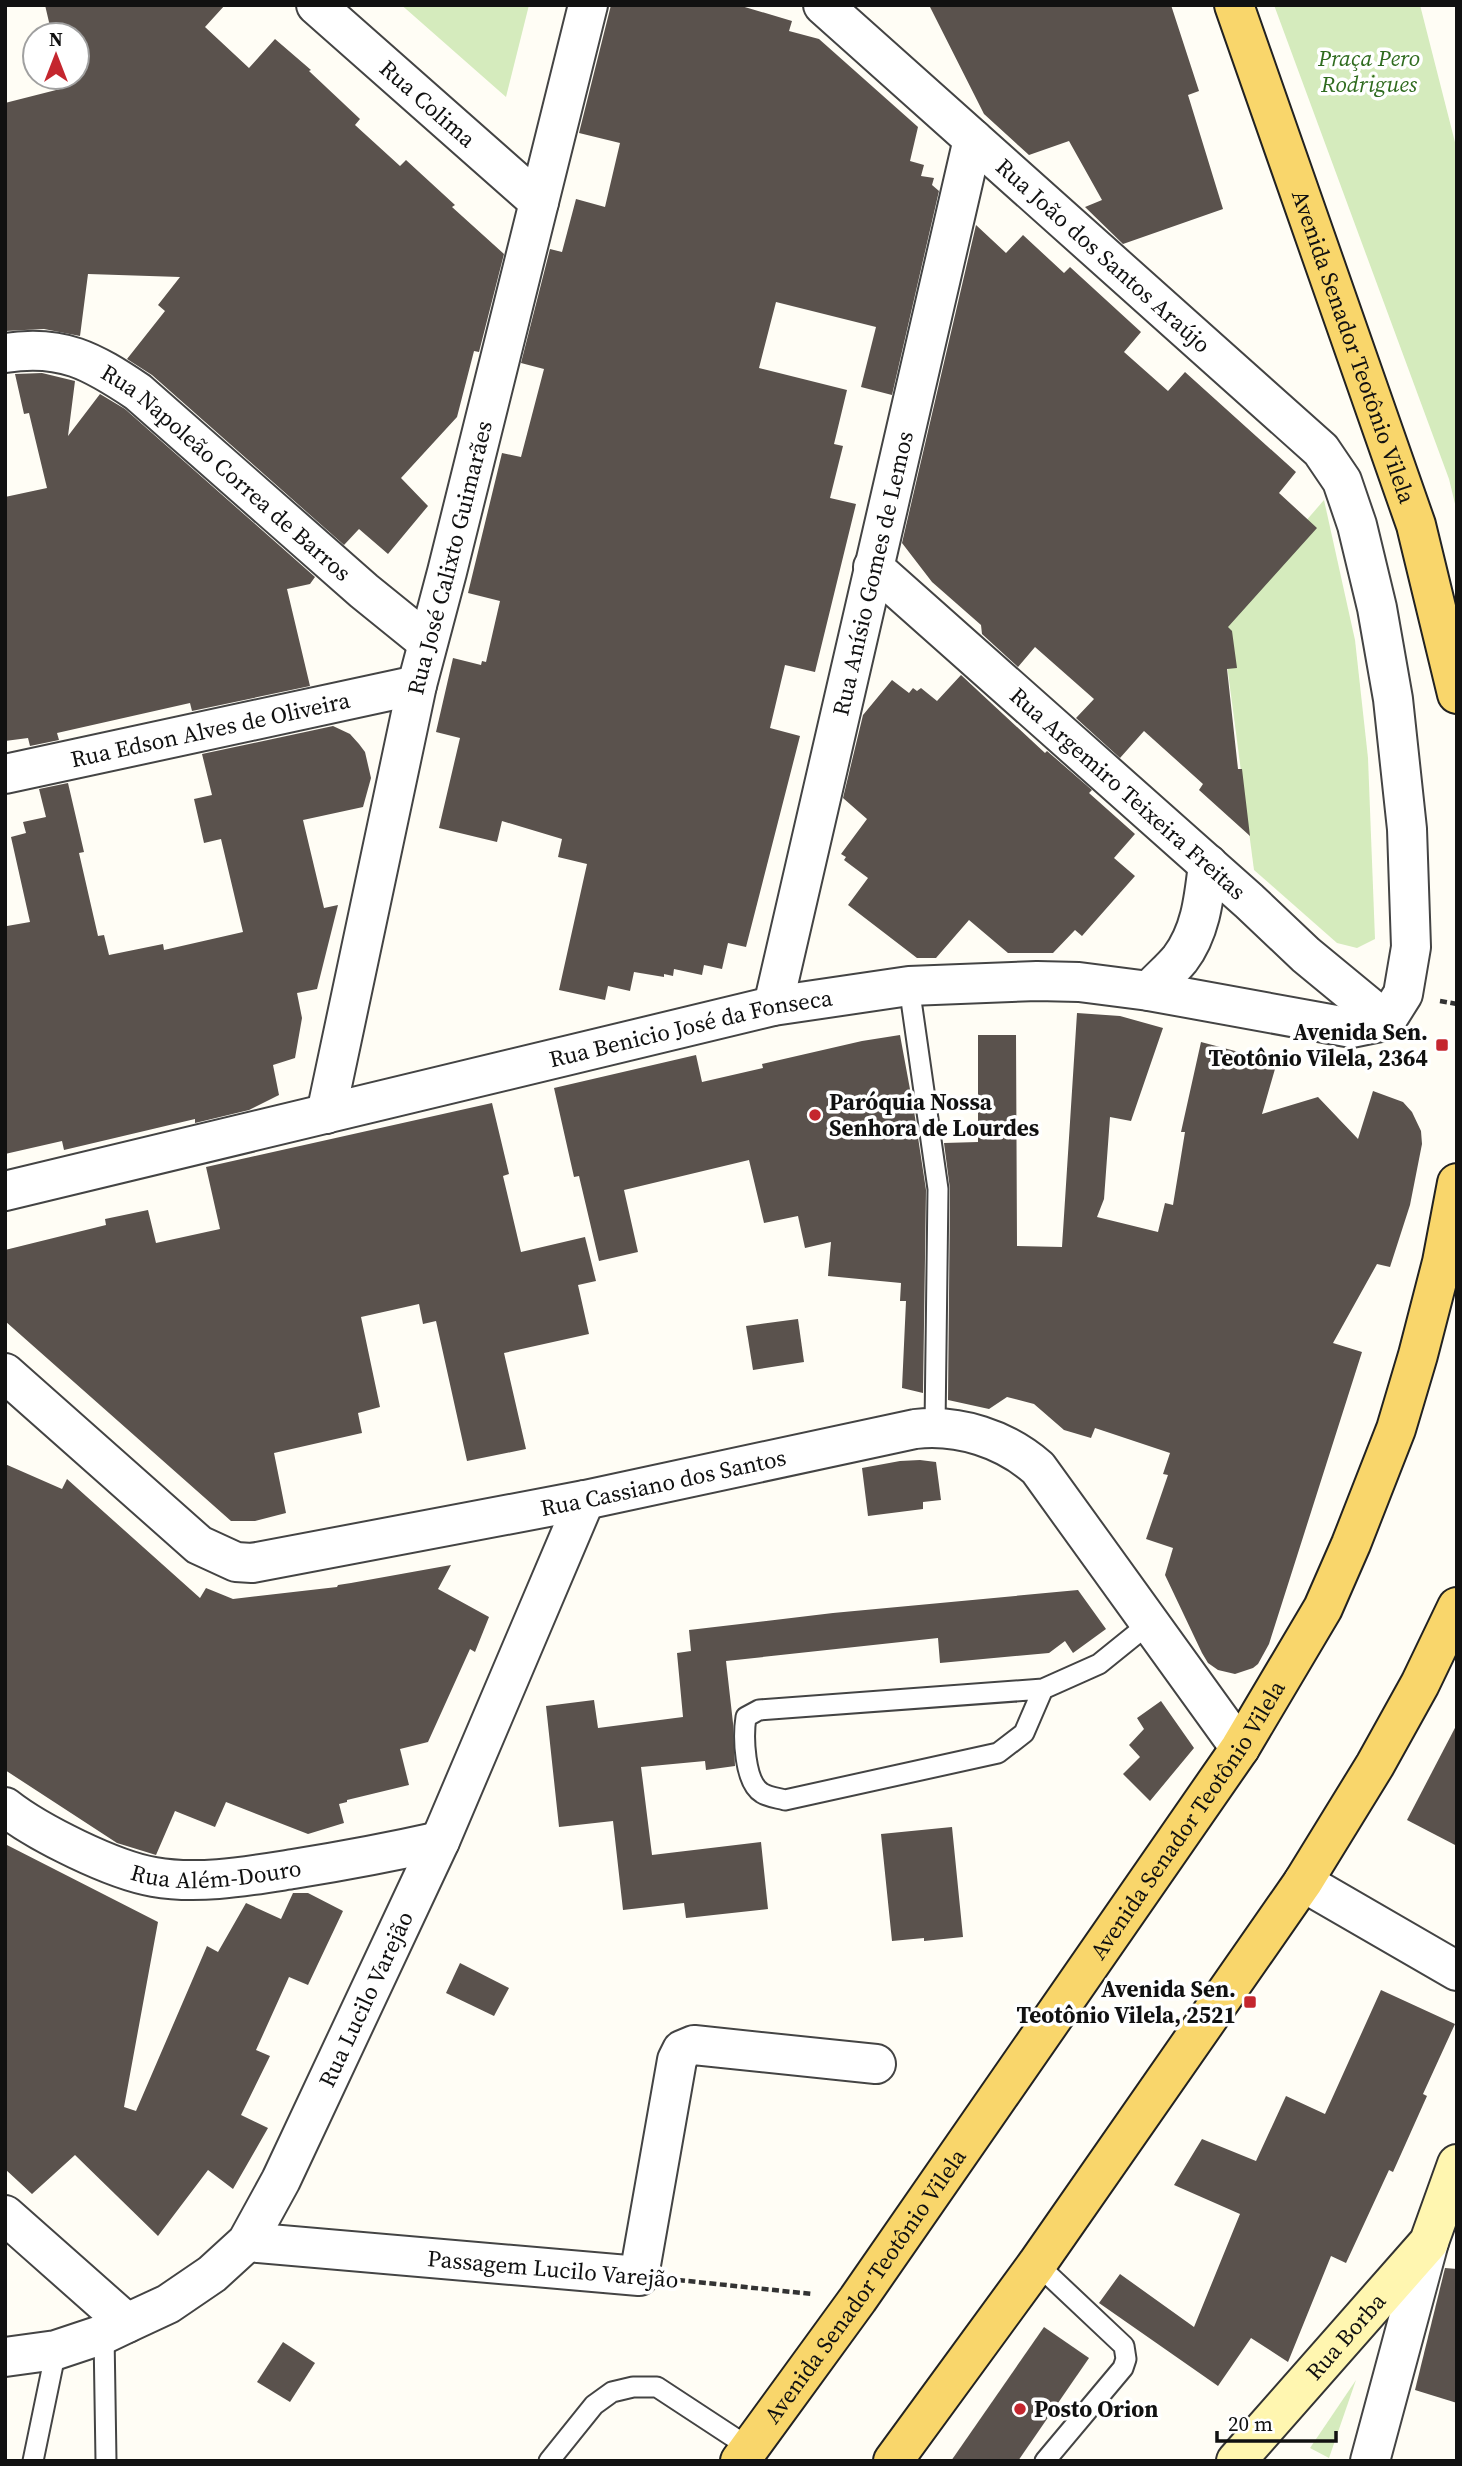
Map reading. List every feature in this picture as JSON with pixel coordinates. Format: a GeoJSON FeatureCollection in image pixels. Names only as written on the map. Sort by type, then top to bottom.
{"type":"FeatureCollection","features":[{"type":"Feature","properties":{"kind":"main road","name":"Avenida Senador Teotônio Vilela"},"geometry":{"type":"LineString","coordinates":[[1234,5],[1416,525],[1457,694]]}},
{"type":"Feature","properties":{"kind":"main road","name":"Avenida Senador Teotônio Vilela"},"geometry":{"type":"LineString","coordinates":[[745,2454],[858,2299],[1240,1748],[1323,1608],[1386,1454],[1418,1355],[1442,1262],[1457,1184]]}},
{"type":"Feature","properties":{"kind":"main road"},"geometry":{"type":"LineString","coordinates":[[893,2461],[1037,2264],[1303,1882],[1375,1765],[1457,1607]]}},
{"type":"Feature","properties":{"kind":"street","name":"Rua Colima"},"geometry":{"type":"LineString","coordinates":[[316,5],[539,202]]}},
{"type":"Feature","properties":{"kind":"street","name":"Rua José Calixto Guimarães"},"geometry":{"type":"LineString","coordinates":[[326,1114],[427,642],[447,572],[588,5]]}},
{"type":"Feature","properties":{"kind":"street","name":"Rua João dos Santos Araújo"},"geometry":{"type":"LineString","coordinates":[[823,5],[1321,450],[1342,481],[1357,525],[1377,608],[1392,699],[1407,829],[1410,947],[1403,994],[1386,1021]]}},
{"type":"Feature","properties":{"kind":"street","name":"Rua Anísio Gomes de Lemos"},"geometry":{"type":"LineString","coordinates":[[773,1006],[973,139]]}},
{"type":"Feature","properties":{"kind":"street","name":"Rua Napoleão Correa de Barros"},"geometry":{"type":"LineString","coordinates":[[5,353],[33,349],[70,355],[92,364],[128,386],[364,591],[427,642]]}},
{"type":"Feature","properties":{"kind":"street","name":"Rua Argemiro Teixeira Freitas"},"geometry":{"type":"LineString","coordinates":[[873,566],[1306,954],[1386,1021]]}},
{"type":"Feature","properties":{"kind":"street","name":"Rua Edson Alves de Oliveira"},"geometry":{"type":"LineString","coordinates":[[5,774],[417,685]]}},
{"type":"Feature","properties":{"kind":"street"},"geometry":{"type":"LineString","coordinates":[[1149,990],[1180,958],[1197,929],[1208,864]]}},
{"type":"Feature","properties":{"kind":"street","name":"Rua Benicio José da Fonseca"},"geometry":{"type":"LineString","coordinates":[[5,1191],[773,1006],[909,986],[1037,981],[1113,985],[1249,1007],[1310,1022],[1352,1028],[1386,1021]]}},
{"type":"Feature","properties":{"kind":"street","name":"Rua Cassiano dos Santos"},"geometry":{"type":"LineString","coordinates":[[5,1373],[199,1545],[236,1562],[252,1563],[585,1500],[915,1429],[935,1427],[957,1430],[1009,1447],[1038,1468],[1240,1748]]}},
{"type":"Feature","properties":{"kind":"street","name":"Rua Lucilo Varejão"},"geometry":{"type":"LineString","coordinates":[[5,2357],[56,2350],[115,2329],[179,2296],[212,2274],[247,2242],[281,2180],[440,1841],[585,1500]]}},
{"type":"Feature","properties":{"kind":"street","name":"Rua Além-Douro"},"geometry":{"type":"LineString","coordinates":[[5,1807],[73,1847],[126,1869],[155,1877],[233,1878],[375,1856],[440,1841]]}},
{"type":"Feature","properties":{"kind":"street"},"geometry":{"type":"LineString","coordinates":[[1303,1882],[1457,1971]]}},
{"type":"Feature","properties":{"kind":"street"},"geometry":{"type":"LineString","coordinates":[[639,2276],[677,2060],[682,2050],[694,2045],[876,2064]]}},
{"type":"Feature","properties":{"kind":"street"},"geometry":{"type":"LineString","coordinates":[[1370,2461],[1429,2242],[1457,2164]]}},
{"type":"Feature","properties":{"kind":"street"},"geometry":{"type":"LineString","coordinates":[[5,2215],[115,2329]]}},
{"type":"Feature","properties":{"kind":"street","name":"Passagem Lucilo Varejão"},"geometry":{"type":"LineString","coordinates":[[247,2242],[639,2276]]}},
{"type":"Feature","properties":{"kind":"street","name":"Rua Borba"},"geometry":{"type":"LineString","coordinates":[[1236,2461],[1429,2242]]}},
{"type":"Feature","properties":{"kind":"lane"},"geometry":{"type":"LineString","coordinates":[[909,986],[938,1189],[935,1427]]}},
{"type":"Feature","properties":{"kind":"lane"},"geometry":{"type":"LineString","coordinates":[[1043,1689],[1024,1733],[998,1754],[785,1800],[762,1793],[751,1780],[743,1732],[746,1717],[759,1710],[1043,1689],[1099,1664],[1151,1622]]}},
{"type":"Feature","properties":{"kind":"lane"},"geometry":{"type":"LineString","coordinates":[[1037,2264],[1124,2346],[1126,2359],[1123,2368],[1045,2461]]}},
{"type":"Feature","properties":{"kind":"lane"},"geometry":{"type":"LineString","coordinates":[[106,2461],[115,2329]]}},
{"type":"Feature","properties":{"kind":"lane"},"geometry":{"type":"LineString","coordinates":[[33,2461],[56,2350]]}},
{"type":"Feature","properties":{"kind":"lane"},"geometry":{"type":"LineString","coordinates":[[549,2461],[594,2405],[612,2392],[634,2387],[657,2388],[745,2454]]}},
{"type":"Feature","properties":{"kind":"path","name":"Passagem Lucilo Varejão"},"geometry":{"type":"LineString","coordinates":[[639,2276],[858,2299]]}},
{"type":"Feature","properties":{"kind":"green space"},"geometry":{"type":"Polygon","coordinates":[[[401,5],[529,5],[506,97],[406,9],[401,5]]]}},
{"type":"Feature","properties":{"kind":"green space","name":"Praça Pero Rodrigues"},"geometry":{"type":"Polygon","coordinates":[[[1274,5],[1420,5],[1457,150],[1457,512],[1449,479],[1274,5]]]}},
{"type":"Feature","properties":{"kind":"green space"},"geometry":{"type":"Polygon","coordinates":[[[1324,500],[1355,640],[1368,758],[1375,939],[1357,948],[1337,943],[1254,870],[1221,619],[1324,500]]]}},
{"type":"Feature","properties":{"kind":"green space"},"geometry":{"type":"Polygon","coordinates":[[[1356,2380],[1329,2458],[1310,2448],[1356,2380]]]}},
{"type":"Feature","properties":{"kind":"building"},"geometry":{"type":"Polygon","coordinates":[[[45,5],[225,5],[205,27],[249,68],[275,39],[360,119],[355,125],[400,166],[406,160],[504,254],[479,352],[474,351],[457,417],[401,478],[428,506],[388,554],[359,529],[344,545],[152,375],[127,359],[165,311],[158,305],[180,277],[88,274],[80,336],[44,329],[5,331],[5,103],[52,91],[91,91],[91,21],[49,21],[45,5]]]}},
{"type":"Feature","properties":{"kind":"building"},"geometry":{"type":"Polygon","coordinates":[[[611,5],[738,5],[792,21],[789,31],[819,39],[918,127],[910,161],[924,165],[921,176],[934,178],[932,185],[939,191],[892,395],[861,387],[876,327],[776,302],[759,368],[847,390],[834,444],[843,446],[830,498],[856,504],[815,672],[785,665],[770,728],[800,736],[746,947],[728,943],[722,969],[704,965],[702,975],[674,969],[673,976],[664,974],[664,977],[634,972],[630,991],[608,986],[605,1000],[559,990],[587,864],[558,857],[562,839],[502,821],[497,842],[439,828],[460,738],[436,732],[453,658],[481,665],[482,661],[486,662],[500,601],[468,593],[502,453],[521,457],[544,369],[521,363],[550,249],[562,252],[576,199],[605,207],[620,143],[579,133],[611,5]]]}},
{"type":"Feature","properties":{"kind":"building"},"geometry":{"type":"Polygon","coordinates":[[[929,5],[1171,5],[1199,91],[1188,95],[1223,209],[1123,244],[1085,207],[1102,200],[1069,141],[1029,155],[984,114],[929,5]]]}},
{"type":"Feature","properties":{"kind":"building"},"geometry":{"type":"Polygon","coordinates":[[[976,225],[1006,253],[1023,235],[1064,273],[1070,267],[1141,332],[1124,352],[1168,391],[1185,372],[1296,472],[1279,493],[1317,528],[1228,627],[1232,631],[1237,668],[1227,669],[1238,769],[1242,769],[1250,836],[1199,790],[1203,784],[1144,731],[1120,758],[1076,718],[1094,699],[1035,647],[1018,667],[982,634],[981,625],[932,582],[902,543],[976,225]]]}},
{"type":"Feature","properties":{"kind":"building"},"geometry":{"type":"Polygon","coordinates":[[[42,373],[75,381],[68,436],[100,394],[125,409],[315,577],[310,584],[287,589],[310,686],[192,711],[190,703],[57,733],[59,740],[30,746],[28,738],[5,741],[5,497],[47,488],[29,413],[24,414],[15,374],[42,373]]]}},
{"type":"Feature","properties":{"kind":"building"},"geometry":{"type":"Polygon","coordinates":[[[961,675],[1045,753],[1047,751],[1092,790],[1089,793],[1135,834],[1114,858],[1135,876],[1082,936],[1075,930],[1053,953],[1008,953],[969,920],[936,958],[917,958],[848,905],[868,878],[844,860],[846,857],[841,854],[867,819],[843,798],[863,715],[892,680],[909,693],[913,688],[917,691],[921,688],[937,701],[961,675]]]}},
{"type":"Feature","properties":{"kind":"building"},"geometry":{"type":"Polygon","coordinates":[[[333,726],[350,734],[365,752],[371,778],[363,807],[303,820],[324,908],[338,905],[317,989],[297,993],[302,1018],[295,1058],[273,1065],[279,1095],[249,1110],[195,1123],[195,1119],[64,1150],[62,1141],[5,1154],[7,926],[30,922],[11,837],[26,833],[23,822],[46,817],[39,789],[68,783],[84,852],[79,853],[98,936],[104,935],[109,955],[163,944],[164,950],[243,932],[221,839],[204,843],[194,799],[212,795],[202,754],[333,726]]]}},
{"type":"Feature","properties":{"kind":"building"},"geometry":{"type":"Polygon","coordinates":[[[1077,1013],[1120,1016],[1163,1028],[1131,1121],[1110,1117],[1104,1199],[1097,1217],[1158,1232],[1165,1203],[1173,1205],[1185,1132],[1181,1132],[1201,1042],[1277,1062],[1262,1114],[1318,1097],[1358,1139],[1373,1091],[1403,1102],[1412,1112],[1421,1131],[1422,1144],[1410,1205],[1390,1267],[1377,1264],[1333,1343],[1362,1352],[1269,1644],[1258,1664],[1235,1674],[1218,1670],[1208,1663],[1202,1653],[1165,1575],[1173,1548],[1146,1539],[1168,1475],[1163,1474],[1170,1453],[1095,1428],[1091,1438],[1064,1430],[1034,1404],[1007,1397],[989,1409],[948,1400],[950,1189],[944,1143],[978,1142],[978,1035],[1016,1035],[1017,1246],[1062,1247],[1077,1013]]]}},
{"type":"Feature","properties":{"kind":"building"},"geometry":{"type":"Polygon","coordinates":[[[900,1035],[926,1190],[923,1393],[902,1388],[906,1301],[900,1301],[901,1283],[828,1276],[831,1242],[805,1248],[798,1216],[764,1223],[749,1160],[624,1190],[638,1252],[599,1261],[579,1176],[574,1177],[554,1088],[696,1055],[702,1082],[763,1068],[762,1064],[900,1035]]]}},
{"type":"Feature","properties":{"kind":"building"},"geometry":{"type":"Polygon","coordinates":[[[492,1103],[509,1174],[503,1176],[521,1252],[585,1237],[596,1281],[578,1285],[589,1334],[504,1353],[526,1449],[467,1461],[436,1321],[423,1324],[419,1304],[361,1317],[380,1407],[358,1413],[362,1433],[274,1453],[286,1513],[255,1521],[231,1521],[5,1321],[5,1250],[106,1225],[105,1219],[148,1210],[156,1243],[220,1229],[206,1167],[492,1103]]]}},
{"type":"Feature","properties":{"kind":"building"},"geometry":{"type":"Polygon","coordinates":[[[798,1319],[804,1362],[753,1370],[746,1326],[798,1319]]]}},
{"type":"Feature","properties":{"kind":"building"},"geometry":{"type":"Polygon","coordinates":[[[920,1460],[936,1462],[941,1500],[923,1502],[923,1509],[868,1516],[862,1468],[920,1460]]]}},
{"type":"Feature","properties":{"kind":"building"},"geometry":{"type":"Polygon","coordinates":[[[5,1464],[62,1489],[67,1479],[200,1598],[206,1588],[233,1599],[337,1587],[451,1565],[438,1589],[489,1617],[475,1652],[470,1649],[428,1742],[400,1749],[409,1785],[347,1800],[339,1804],[344,1823],[308,1834],[226,1802],[215,1827],[175,1811],[156,1855],[117,1843],[5,1770],[5,1464]]]}},
{"type":"Feature","properties":{"kind":"building"},"geometry":{"type":"Polygon","coordinates":[[[1078,1590],[1106,1629],[1073,1653],[1065,1641],[1049,1653],[940,1663],[938,1638],[726,1661],[735,1766],[706,1770],[705,1761],[641,1767],[652,1855],[761,1842],[768,1909],[686,1918],[684,1903],[623,1910],[613,1821],[559,1827],[546,1706],[594,1700],[598,1728],[683,1717],[677,1653],[691,1651],[689,1630],[833,1613],[1078,1590]]]}},
{"type":"Feature","properties":{"kind":"building"},"geometry":{"type":"Polygon","coordinates":[[[1161,1701],[1194,1748],[1150,1801],[1123,1774],[1140,1757],[1129,1745],[1144,1729],[1137,1718],[1161,1701]]]}},
{"type":"Feature","properties":{"kind":"building"},"geometry":{"type":"Polygon","coordinates":[[[1457,1724],[1457,1846],[1407,1820],[1457,1724]]]}},
{"type":"Feature","properties":{"kind":"building"},"geometry":{"type":"Polygon","coordinates":[[[952,1827],[963,1937],[892,1941],[881,1834],[952,1827]]]}},
{"type":"Feature","properties":{"kind":"building"},"geometry":{"type":"Polygon","coordinates":[[[5,1844],[158,1922],[124,2107],[136,2111],[207,1946],[218,1952],[246,1903],[281,1919],[293,1893],[308,1893],[343,1911],[308,1985],[289,1977],[256,2050],[270,2056],[241,2115],[268,2128],[233,2189],[208,2170],[158,2236],[75,2155],[32,2194],[5,2169],[5,1844]]]}},
{"type":"Feature","properties":{"kind":"building"},"geometry":{"type":"Polygon","coordinates":[[[460,1963],[509,1988],[494,2016],[446,1993],[460,1963]]]}},
{"type":"Feature","properties":{"kind":"building"},"geometry":{"type":"Polygon","coordinates":[[[1381,1990],[1455,2024],[1423,2094],[1427,2096],[1393,2172],[1389,2170],[1346,2263],[1331,2256],[1288,2362],[1251,2338],[1218,2386],[1099,2303],[1120,2274],[1194,2327],[1240,2214],[1174,2185],[1202,2139],[1256,2161],[1286,2096],[1325,2114],[1381,1990]]]}},
{"type":"Feature","properties":{"kind":"building"},"geometry":{"type":"Polygon","coordinates":[[[1445,2268],[1457,2269],[1457,2403],[1415,2390],[1445,2268]]]}},
{"type":"Feature","properties":{"kind":"building","name":"Posto Orion"},"geometry":{"type":"Polygon","coordinates":[[[1044,2327],[1089,2358],[1018,2461],[951,2461],[1044,2327]]]}},
{"type":"Feature","properties":{"kind":"building"},"geometry":{"type":"Polygon","coordinates":[[[283,2342],[315,2363],[290,2402],[257,2382],[283,2342]]]}},
{"type":"Feature","properties":{"kind":"place","name":"Avenida Sen. Teotônio Vilela, 2364"},"geometry":{"type":"Point","coordinates":[1442,1045]}},
{"type":"Feature","properties":{"kind":"place","name":"Paróquia Nossa Senhora de Lourdes"},"geometry":{"type":"Point","coordinates":[815,1115]}},
{"type":"Feature","properties":{"kind":"place","name":"Avenida Sen. Teotônio Vilela, 2521"},"geometry":{"type":"Point","coordinates":[1250,2002]}},
{"type":"Feature","properties":{"kind":"place","name":"Posto Orion"},"geometry":{"type":"Point","coordinates":[1020,2409]}}]}
